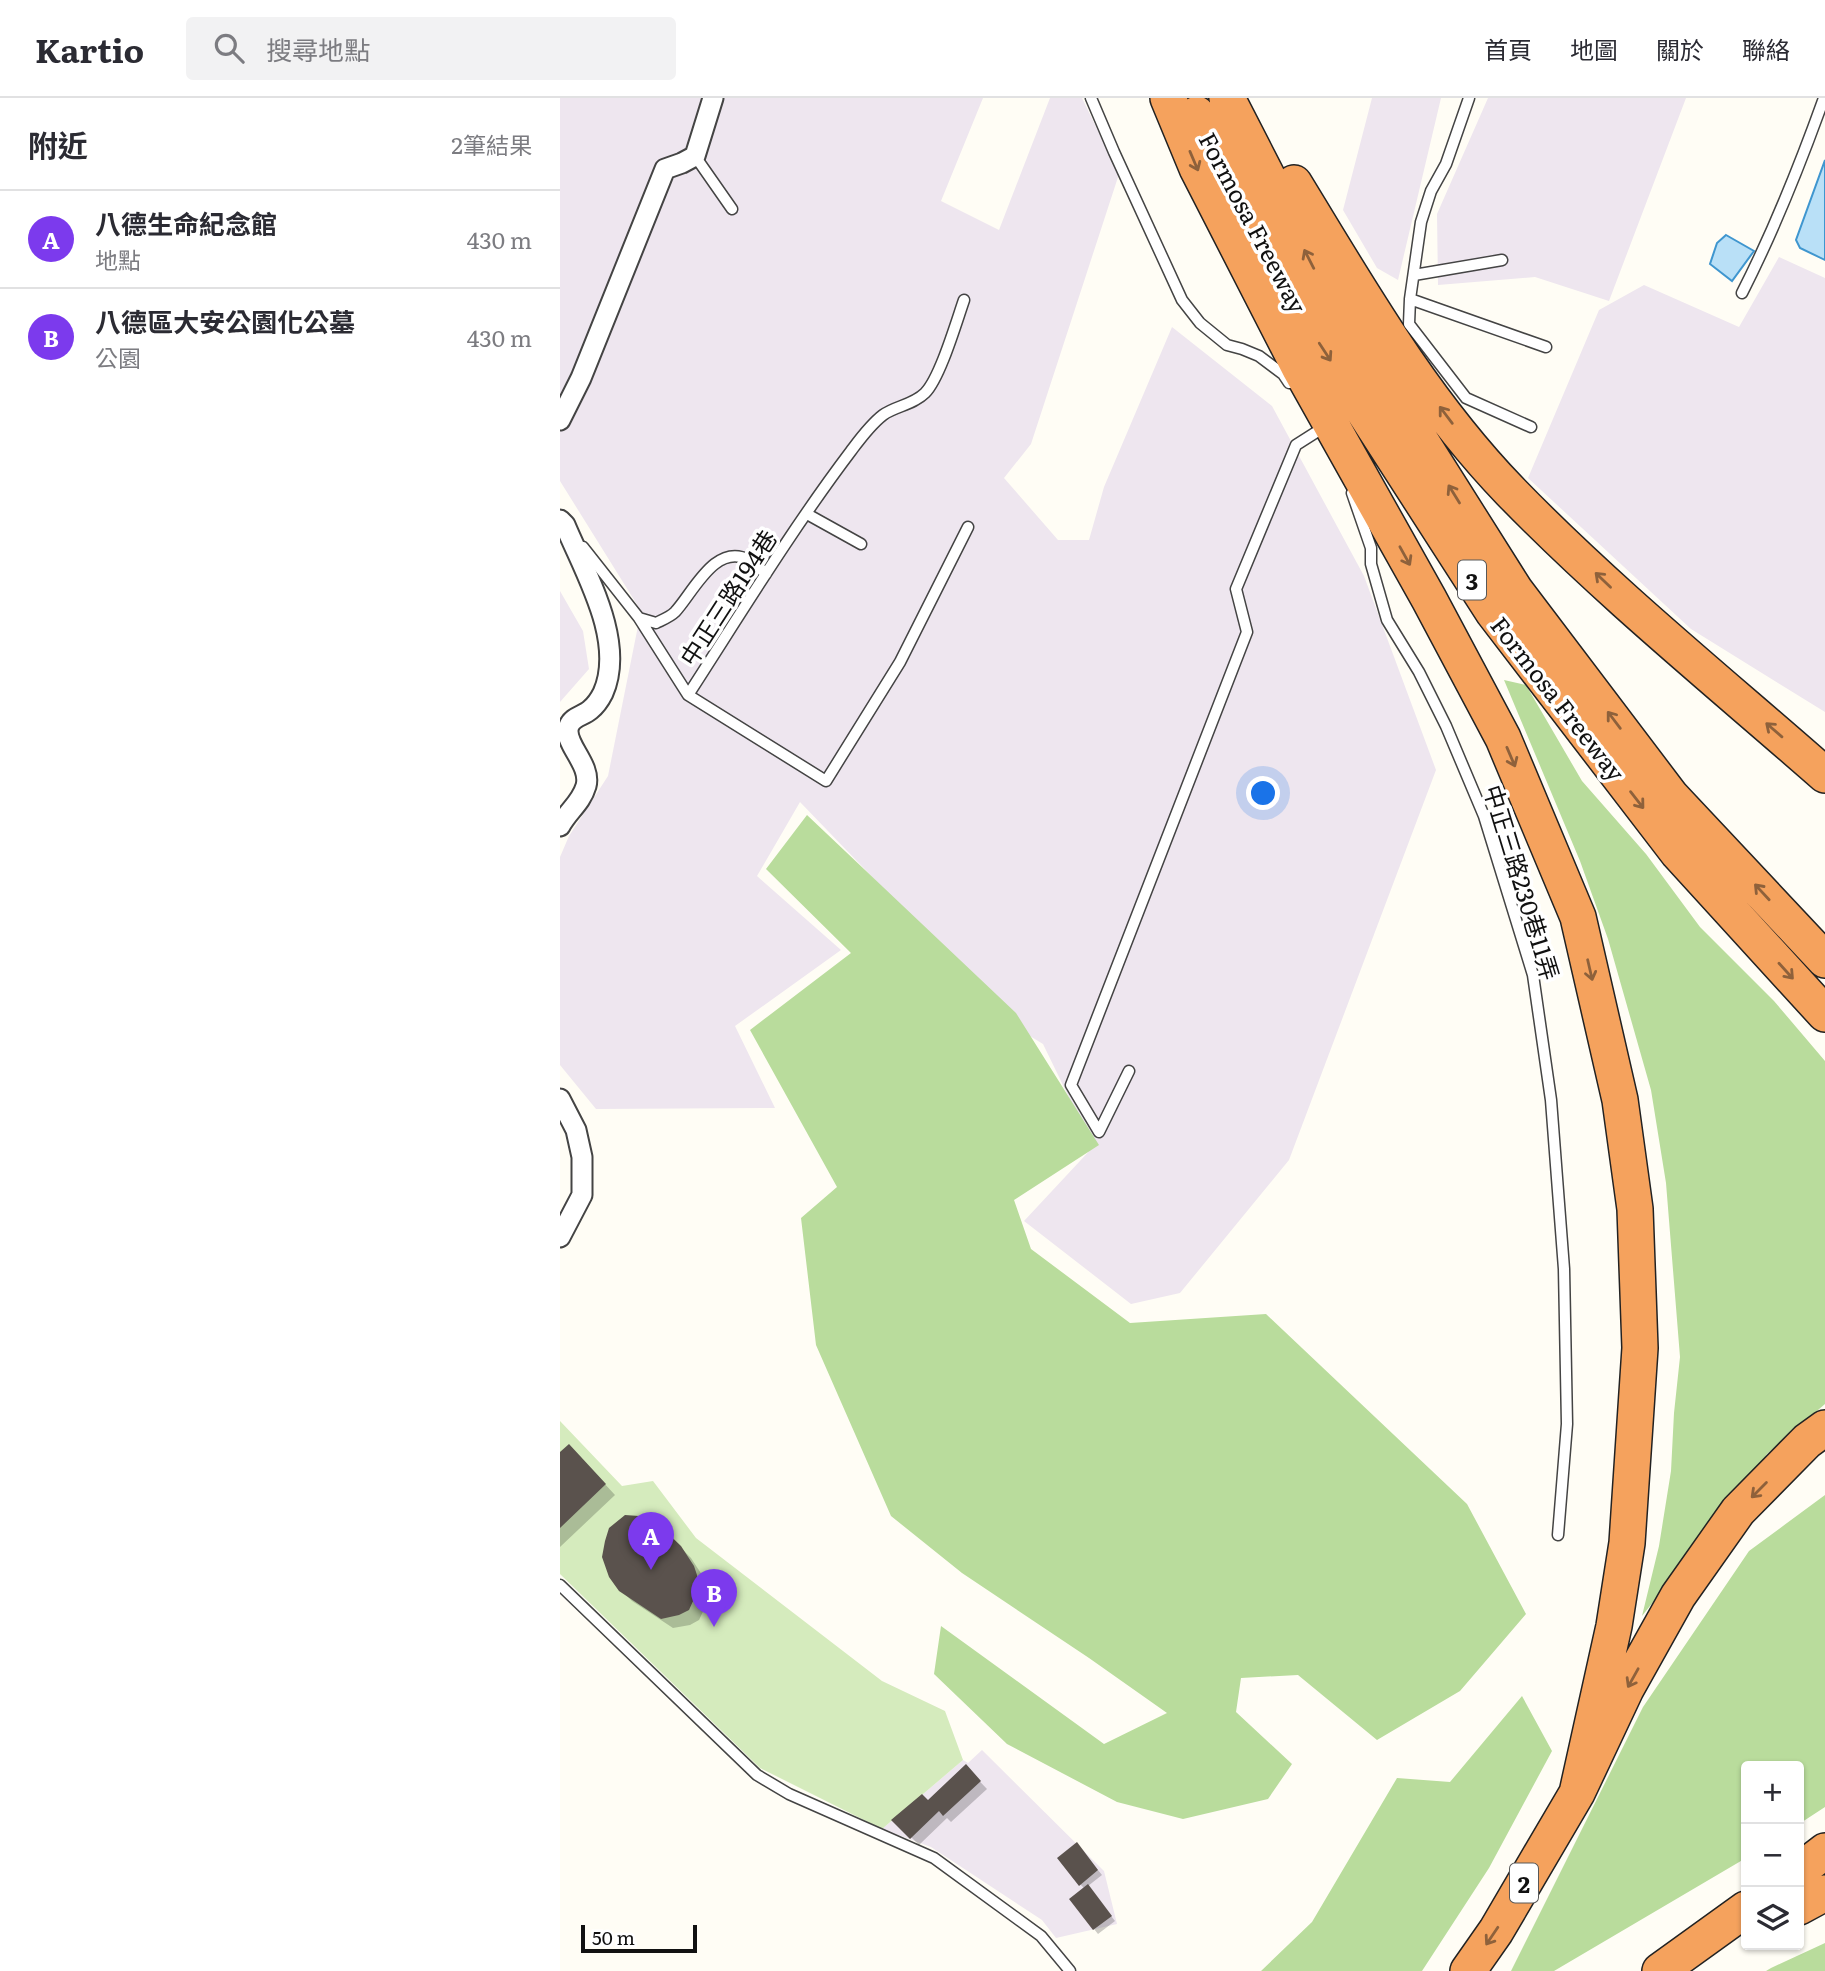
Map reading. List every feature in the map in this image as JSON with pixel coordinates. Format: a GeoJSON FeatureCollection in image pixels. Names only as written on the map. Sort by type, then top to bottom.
{"type":"FeatureCollection","features":[{"type":"Feature","properties":{"kind":"highway"},"geometry":{"type":"LineString","coordinates":[[1168,98],[1197,168],[1300,369],[1429,599],[1503,738],[1578,917],[1620,1101],[1635,1209],[1640,1348],[1628,1544],[1614,1626],[1577,1793]]}},
{"type":"Feature","properties":{"kind":"highway","name":"Formosa Freeway"},"geometry":{"type":"LineString","coordinates":[[1189,98],[1296,306],[1493,612],[1678,853],[1825,1014]]}},
{"type":"Feature","properties":{"kind":"highway","name":"Formosa Freeway"},"geometry":{"type":"LineString","coordinates":[[1227,98],[1325,289],[1515,590],[1671,796],[1825,960]]}},
{"type":"Feature","properties":{"kind":"highway"},"geometry":{"type":"LineString","coordinates":[[1242,98],[1374,315],[1447,418],[1500,480],[1614,591],[1825,775]]}},
{"type":"Feature","properties":{"kind":"highway"},"geometry":{"type":"LineString","coordinates":[[1577,1793],[1626,1689],[1678,1596],[1738,1511],[1816,1434]]}},
{"type":"Feature","properties":{"kind":"highway","name":"2"},"geometry":{"type":"LineString","coordinates":[[1468,1971],[1496,1931],[1577,1793]]}},
{"type":"Feature","properties":{"kind":"highway"},"geometry":{"type":"LineString","coordinates":[[1804,1867],[1825,1851]]}},
{"type":"Feature","properties":{"kind":"highway"},"geometry":{"type":"LineString","coordinates":[[1804,1904],[1825,1894]]}},
{"type":"Feature","properties":{"kind":"highway"},"geometry":{"type":"LineString","coordinates":[[1660,1971],[1741,1913]]}},
{"type":"Feature","properties":{"kind":"highway"},"geometry":{"type":"LineString","coordinates":[[1685,1971],[1741,1939]]}},
{"type":"Feature","properties":{"kind":"street"},"geometry":{"type":"LineString","coordinates":[[560,420],[582,378],[665,169],[695,156],[713,98]]}},
{"type":"Feature","properties":{"kind":"street"},"geometry":{"type":"LineString","coordinates":[[560,826],[580,800],[587,775],[568,736],[569,725],[589,711],[601,696],[608,679],[610,656],[602,612],[562,523]]}},
{"type":"Feature","properties":{"kind":"street"},"geometry":{"type":"LineString","coordinates":[[560,1099],[576,1130],[582,1157],[582,1195],[560,1237]]}},
{"type":"Feature","properties":{"kind":"lane"},"geometry":{"type":"LineString","coordinates":[[1091,98],[1182,300],[1200,323],[1227,345],[1259,356],[1283,374],[1296,394]]}},
{"type":"Feature","properties":{"kind":"lane"},"geometry":{"type":"LineString","coordinates":[[1469,98],[1446,164],[1431,191],[1421,222],[1409,324],[1466,398],[1531,427]]}},
{"type":"Feature","properties":{"kind":"lane"},"geometry":{"type":"LineString","coordinates":[[1742,293],[1767,243],[1800,165],[1824,98]]}},
{"type":"Feature","properties":{"kind":"lane"},"geometry":{"type":"LineString","coordinates":[[695,156],[732,209]]}},
{"type":"Feature","properties":{"kind":"lane"},"geometry":{"type":"LineString","coordinates":[[1414,275],[1502,260]]}},
{"type":"Feature","properties":{"kind":"lane"},"geometry":{"type":"LineString","coordinates":[[1410,299],[1546,346]]}},
{"type":"Feature","properties":{"kind":"lane","name":"中正三路194巷"},"geometry":{"type":"LineString","coordinates":[[964,300],[936,377],[927,392],[883,415],[866,432],[766,574],[688,695],[826,780],[900,662],[968,527]]}},
{"type":"Feature","properties":{"kind":"lane"},"geometry":{"type":"LineString","coordinates":[[1129,1071],[1099,1132],[1071,1085],[1247,632],[1236,589],[1296,445],[1315,426],[1324,442]]}},
{"type":"Feature","properties":{"kind":"lane","name":"中正三路230巷11弄"},"geometry":{"type":"LineString","coordinates":[[1349,487],[1367,533],[1371,564],[1387,620],[1425,682],[1484,816],[1533,975],[1551,1100],[1564,1269],[1566,1424],[1558,1535]]}},
{"type":"Feature","properties":{"kind":"lane"},"geometry":{"type":"LineString","coordinates":[[807,514],[861,544]]}},
{"type":"Feature","properties":{"kind":"lane"},"geometry":{"type":"LineString","coordinates":[[562,523],[639,618],[688,695]]}},
{"type":"Feature","properties":{"kind":"lane"},"geometry":{"type":"LineString","coordinates":[[639,618],[656,623],[673,615],[709,568],[720,559],[733,556],[747,559],[766,574]]}},
{"type":"Feature","properties":{"kind":"lane"},"geometry":{"type":"LineString","coordinates":[[560,1585],[757,1775],[789,1794],[934,1858],[1041,1936],[1070,1971]]}},
{"type":"Feature","properties":{"kind":"shaded area"},"geometry":{"type":"Polygon","coordinates":[[[560,98],[983,98],[941,201],[999,230],[1050,98],[1082,98],[1119,174],[1031,444],[1004,478],[1058,540],[1089,540],[1104,487],[1172,327],[1272,406],[1364,576],[1436,770],[1289,1160],[1180,1293],[1131,1304],[1024,1221],[1093,1147],[1043,1044],[954,990],[907,913],[800,802],[757,876],[841,950],[735,1026],[775,1108],[596,1109],[560,1065],[560,857],[569,836],[608,776],[641,611],[560,481],[560,98]]]}},
{"type":"Feature","properties":{"kind":"shaded area"},"geometry":{"type":"Polygon","coordinates":[[[1372,98],[1441,98],[1398,280],[1377,268],[1343,210],[1372,98]]]}},
{"type":"Feature","properties":{"kind":"shaded area"},"geometry":{"type":"Polygon","coordinates":[[[1488,98],[1686,98],[1609,301],[1535,277],[1438,285],[1437,214],[1488,98]]]}},
{"type":"Feature","properties":{"kind":"shaded area"},"geometry":{"type":"Polygon","coordinates":[[[1779,257],[1825,278],[1825,712],[1691,629],[1528,478],[1599,310],[1644,285],[1739,327],[1779,257]]]}},
{"type":"Feature","properties":{"kind":"shaded area"},"geometry":{"type":"Polygon","coordinates":[[[560,591],[583,631],[589,669],[560,702],[560,591]]]}},
{"type":"Feature","properties":{"kind":"shaded area"},"geometry":{"type":"Polygon","coordinates":[[[982,1750],[1104,1871],[1117,1924],[1056,1938],[1042,1920],[931,1847],[882,1829],[963,1760],[968,1763],[982,1750]]]}},
{"type":"Feature","properties":{"kind":"green space"},"geometry":{"type":"Polygon","coordinates":[[[1504,680],[1526,685],[1582,781],[1646,854],[1700,927],[1774,1001],[1825,1061],[1825,1404],[1767,1454],[1736,1498],[1642,1616],[1659,1546],[1671,1471],[1680,1357],[1666,1183],[1651,1090],[1608,939],[1580,861],[1504,680]]]}},
{"type":"Feature","properties":{"kind":"green space"},"geometry":{"type":"Polygon","coordinates":[[[807,815],[1016,1013],[1099,1145],[1014,1200],[1031,1249],[1130,1323],[1266,1314],[1467,1504],[1526,1614],[1460,1691],[1377,1740],[1298,1675],[1241,1678],[1236,1712],[1292,1764],[1268,1799],[1183,1819],[1117,1802],[1007,1744],[934,1674],[941,1626],[1104,1744],[1167,1713],[962,1573],[891,1516],[816,1345],[801,1218],[837,1187],[750,1030],[851,953],[766,869],[807,815]]]}},
{"type":"Feature","properties":{"kind":"green space"},"geometry":{"type":"Polygon","coordinates":[[[560,1421],[622,1486],[653,1481],[696,1538],[882,1681],[945,1711],[963,1760],[882,1829],[760,1768],[560,1574],[560,1421]]]}},
{"type":"Feature","properties":{"kind":"green space"},"geometry":{"type":"Polygon","coordinates":[[[1825,1495],[1825,1807],[1804,1821],[1804,1761],[1741,1761],[1741,1861],[1554,1971],[1511,1971],[1643,1707],[1749,1551],[1825,1495]]]}},
{"type":"Feature","properties":{"kind":"green space"},"geometry":{"type":"Polygon","coordinates":[[[1522,1696],[1552,1751],[1489,1868],[1422,1971],[1261,1971],[1312,1922],[1397,1778],[1450,1782],[1522,1696]]]}},
{"type":"Feature","properties":{"kind":"green space"},"geometry":{"type":"Polygon","coordinates":[[[1825,1943],[1825,1971],[1766,1971],[1771,1968],[1825,1943]]]}},
{"type":"Feature","properties":{"kind":"water"},"geometry":{"type":"Polygon","coordinates":[[[1825,160],[1825,260],[1800,248],[1796,240],[1825,160]]]}},
{"type":"Feature","properties":{"kind":"water"},"geometry":{"type":"Polygon","coordinates":[[[1726,235],[1754,251],[1732,281],[1710,264],[1717,243],[1726,235]]]}},
{"type":"Feature","properties":{"kind":"building"},"geometry":{"type":"Polygon","coordinates":[[[569,1444],[606,1484],[560,1528],[560,1452],[569,1444]]]}},
{"type":"Feature","properties":{"kind":"building"},"geometry":{"type":"Polygon","coordinates":[[[625,1515],[655,1521],[681,1546],[697,1575],[698,1590],[689,1610],[661,1619],[619,1591],[609,1577],[602,1557],[605,1541],[609,1528],[625,1515]]]}},
{"type":"Feature","properties":{"kind":"building"},"geometry":{"type":"Polygon","coordinates":[[[966,1764],[981,1781],[943,1816],[939,1811],[910,1839],[891,1820],[922,1794],[928,1800],[966,1764]]]}},
{"type":"Feature","properties":{"kind":"building"},"geometry":{"type":"Polygon","coordinates":[[[1077,1842],[1098,1870],[1079,1886],[1057,1858],[1077,1842]]]}},
{"type":"Feature","properties":{"kind":"building"},"geometry":{"type":"Polygon","coordinates":[[[1088,1884],[1112,1916],[1093,1930],[1069,1899],[1088,1884]]]}},
{"type":"Feature","properties":{"kind":"place","name":"八德生命紀念館"},"geometry":{"type":"Point","coordinates":[651,1570]}},
{"type":"Feature","properties":{"kind":"place","name":"八德區大安公園化公墓"},"geometry":{"type":"Point","coordinates":[714,1627]}}]}
